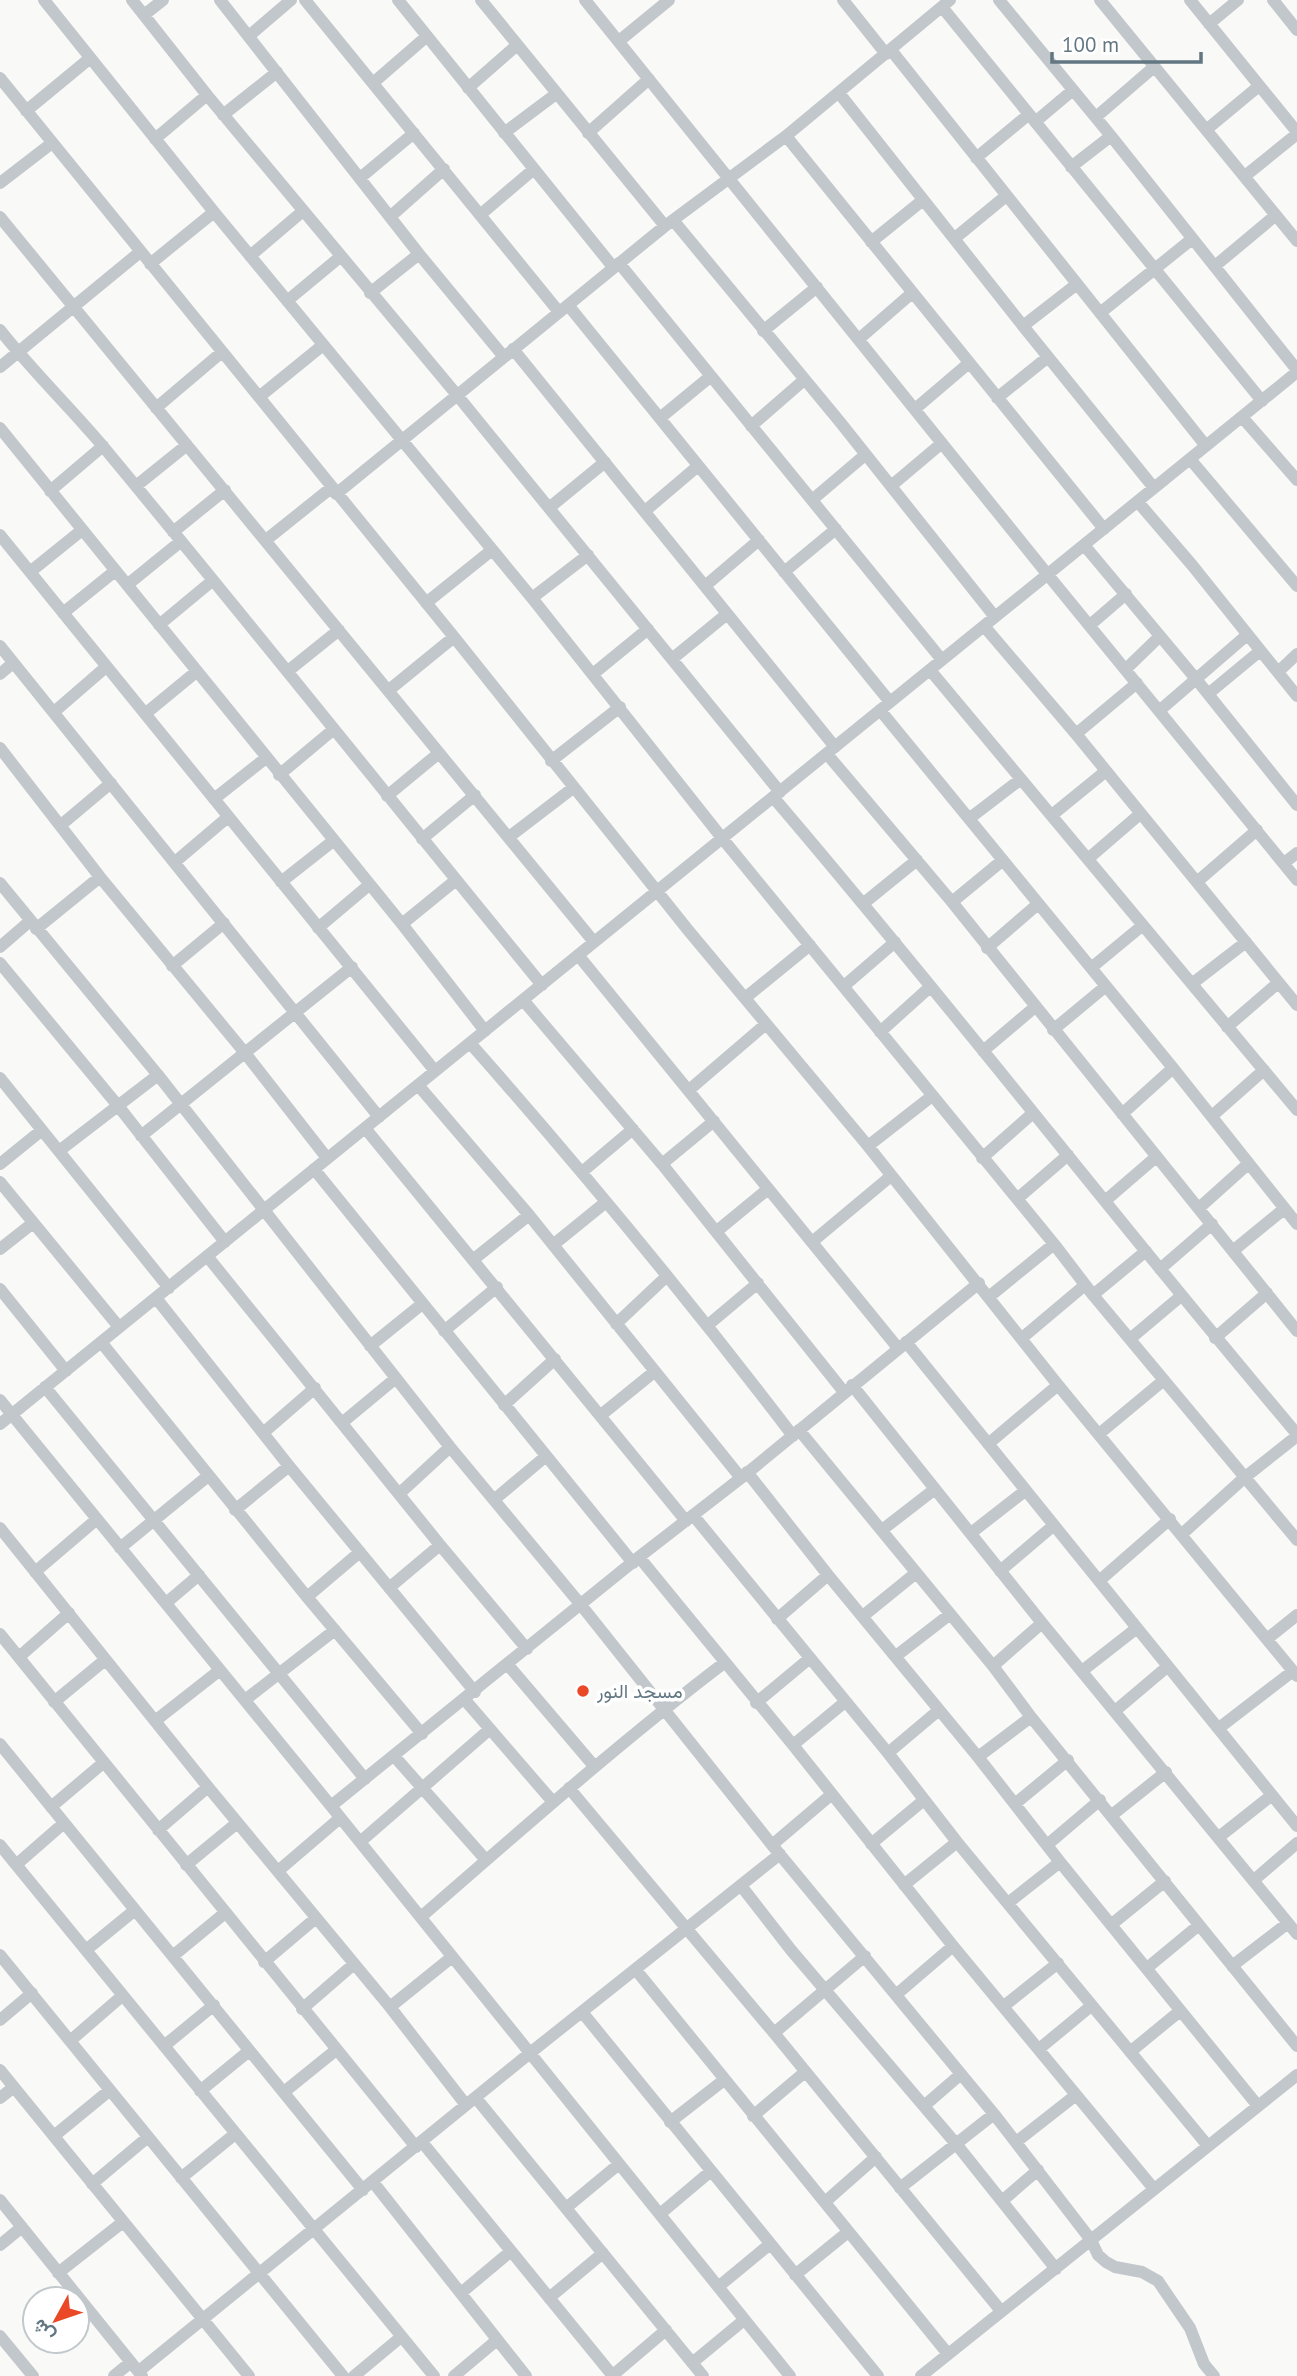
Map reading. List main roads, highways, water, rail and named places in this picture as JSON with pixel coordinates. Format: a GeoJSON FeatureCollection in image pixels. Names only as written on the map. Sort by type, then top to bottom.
{"type":"FeatureCollection","features":[{"type":"Feature","properties":{"kind":"place","name":"مسجد النور"},"geometry":{"type":"Point","coordinates":[583,1691]}}]}
